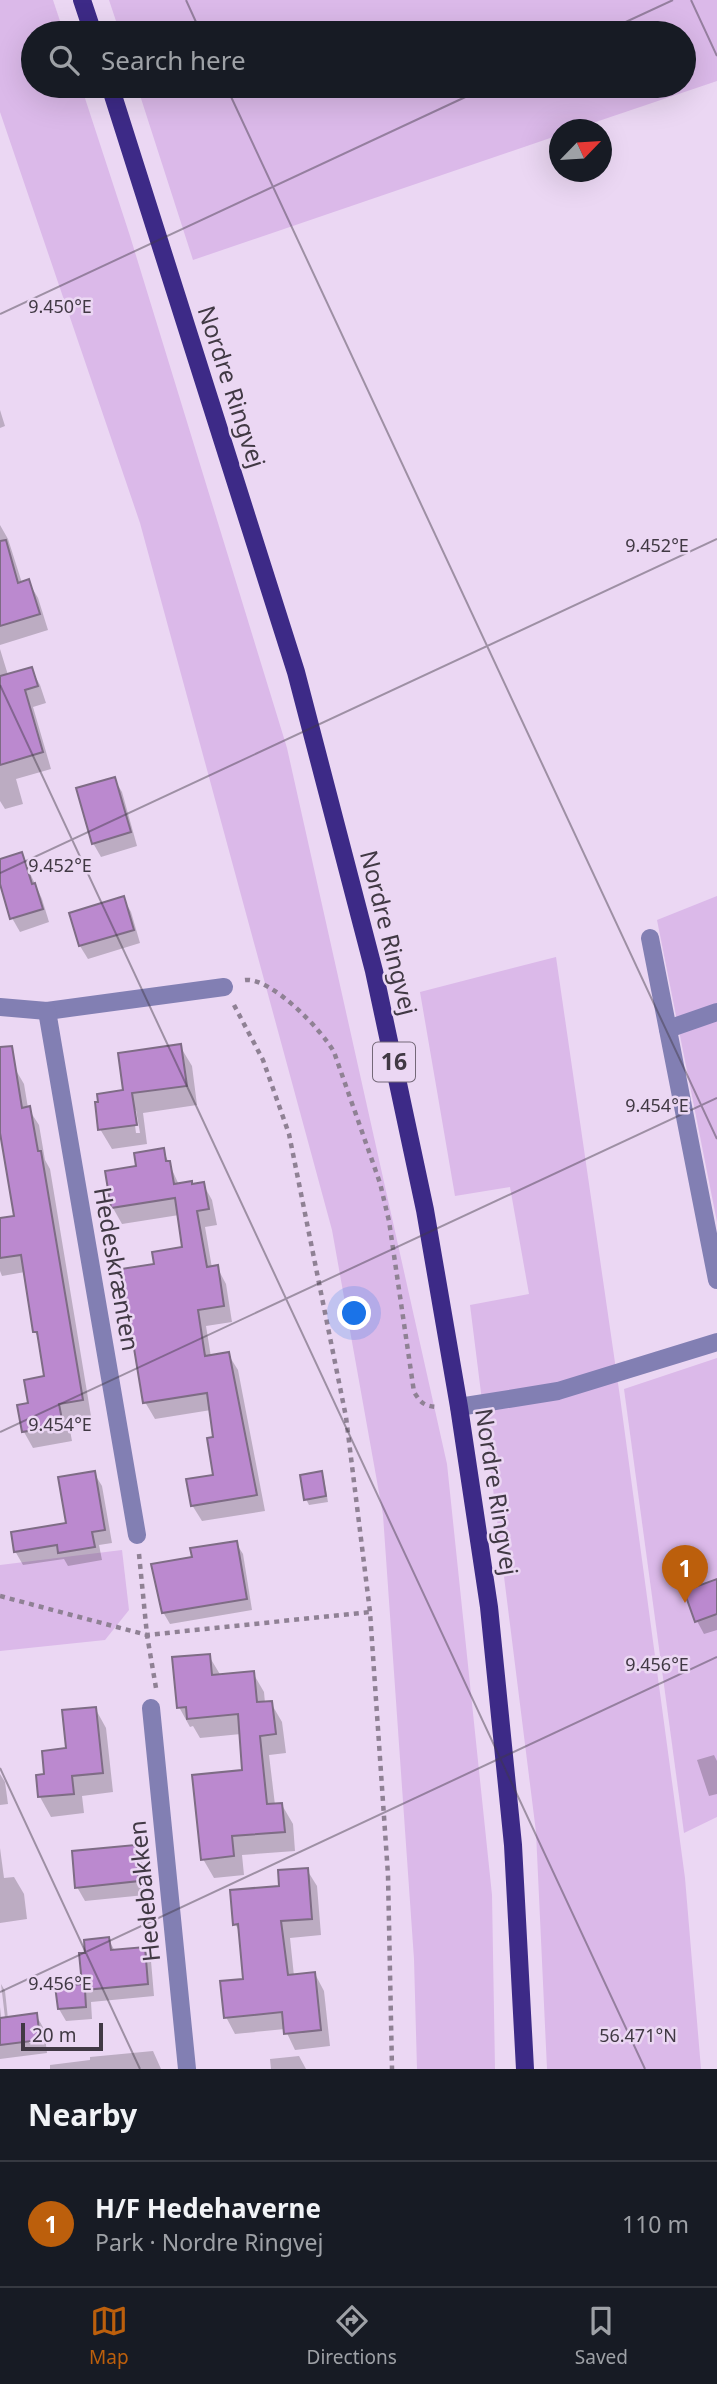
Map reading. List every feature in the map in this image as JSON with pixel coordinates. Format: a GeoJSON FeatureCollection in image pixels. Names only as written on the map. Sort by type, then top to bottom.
{"type":"FeatureCollection","features":[{"type":"Feature","properties":{"kind":"main road"},"geometry":{"type":"LineString","coordinates":[[82,0],[89,21]]}},
{"type":"Feature","properties":{"kind":"main road","name":"Nordre Ringvej"},"geometry":{"type":"LineString","coordinates":[[114,98],[296,672],[374,971],[425,1210],[459,1407],[489,1606],[510,1818],[525,2069]]}},
{"type":"Feature","properties":{"kind":"street"},"geometry":{"type":"LineString","coordinates":[[650,938],[668,1029],[710,1205],[717,1280]]}},
{"type":"Feature","properties":{"kind":"street"},"geometry":{"type":"LineString","coordinates":[[0,1007],[47,1011],[223,986]]}},
{"type":"Feature","properties":{"kind":"street","name":"Hedeskrænten"},"geometry":{"type":"LineString","coordinates":[[47,1011],[137,1535]]}},
{"type":"Feature","properties":{"kind":"street"},"geometry":{"type":"LineString","coordinates":[[668,1029],[717,1012]]}},
{"type":"Feature","properties":{"kind":"street"},"geometry":{"type":"LineString","coordinates":[[459,1407],[558,1391],[717,1342]]}},
{"type":"Feature","properties":{"kind":"street","name":"Hedebakken"},"geometry":{"type":"LineString","coordinates":[[151,1708],[187,2069]]}},
{"type":"Feature","properties":{"kind":"path"},"geometry":{"type":"LineString","coordinates":[[392,2069],[388,1875],[370,1612],[346,1417],[289,1134],[263,1060],[223,986],[253,979],[275,990],[327,1039],[380,1183],[389,1221],[414,1392],[427,1406],[459,1407]]}},
{"type":"Feature","properties":{"kind":"path"},"geometry":{"type":"LineString","coordinates":[[137,1535],[147,1636],[157,1697],[151,1708]]}},
{"type":"Feature","properties":{"kind":"path"},"geometry":{"type":"LineString","coordinates":[[0,1596],[147,1636],[370,1612]]}},
{"type":"Feature","properties":{"kind":"shaded area"},"geometry":{"type":"Polygon","coordinates":[[[0,0],[53,0],[60,21],[21,21],[21,98],[85,98],[130,236],[287,748],[447,1464],[492,1895],[495,2069],[417,2069],[414,1959],[383,1515],[332,1230],[140,523],[0,112],[0,0]]]}},
{"type":"Feature","properties":{"kind":"shaded area"},"geometry":{"type":"Polygon","coordinates":[[[109,0],[717,0],[717,81],[696,88],[696,21],[116,21],[109,0]]]}},
{"type":"Feature","properties":{"kind":"shaded area"},"geometry":{"type":"Polygon","coordinates":[[[141,98],[667,98],[605,119],[549,119],[549,138],[193,260],[141,98]]]}},
{"type":"Feature","properties":{"kind":"shaded area"},"geometry":{"type":"Polygon","coordinates":[[[717,896],[717,1222],[657,920],[717,896]]]}},
{"type":"Feature","properties":{"kind":"shaded area"},"geometry":{"type":"Polygon","coordinates":[[[556,957],[620,1397],[685,1878],[701,2069],[547,2069],[536,1832],[470,1305],[529,1294],[510,1187],[455,1196],[420,992],[556,957]]]}},
{"type":"Feature","properties":{"kind":"shaded area"},"geometry":{"type":"Polygon","coordinates":[[[717,1358],[717,1817],[684,1833],[624,1389],[717,1358]]]}},
{"type":"Feature","properties":{"kind":"shaded area"},"geometry":{"type":"Polygon","coordinates":[[[122,1550],[129,1610],[105,1640],[0,1651],[0,1565],[122,1550]]]}},
{"type":"Feature","properties":{"kind":"building"},"geometry":{"type":"Polygon","coordinates":[[[6,540],[18,583],[29,579],[40,614],[0,626],[0,541],[6,540]]]}},
{"type":"Feature","properties":{"kind":"building"},"geometry":{"type":"Polygon","coordinates":[[[32,667],[38,686],[25,690],[43,752],[0,765],[0,676],[32,667]]]}},
{"type":"Feature","properties":{"kind":"building"},"geometry":{"type":"Polygon","coordinates":[[[115,777],[131,832],[92,844],[76,788],[115,777]]]}},
{"type":"Feature","properties":{"kind":"building"},"geometry":{"type":"Polygon","coordinates":[[[22,852],[43,909],[10,919],[0,884],[0,859],[22,852]]]}},
{"type":"Feature","properties":{"kind":"building"},"geometry":{"type":"Polygon","coordinates":[[[124,896],[134,930],[79,946],[69,913],[124,896]]]}},
{"type":"Feature","properties":{"kind":"building"},"geometry":{"type":"Polygon","coordinates":[[[181,1044],[187,1086],[132,1093],[137,1125],[98,1130],[95,1102],[98,1102],[97,1094],[123,1090],[118,1053],[181,1044]]]}},
{"type":"Feature","properties":{"kind":"building"},"geometry":{"type":"Polygon","coordinates":[[[12,1046],[22,1108],[30,1106],[38,1151],[41,1151],[83,1400],[59,1404],[63,1425],[22,1432],[17,1405],[28,1403],[24,1380],[44,1376],[37,1332],[33,1332],[21,1255],[0,1258],[0,1218],[14,1216],[0,1133],[0,1047],[12,1046]]]}},
{"type":"Feature","properties":{"kind":"building"},"geometry":{"type":"Polygon","coordinates":[[[164,1148],[166,1161],[170,1161],[174,1184],[204,1182],[209,1209],[197,1211],[207,1267],[218,1265],[224,1306],[198,1310],[205,1356],[229,1352],[257,1495],[191,1506],[186,1479],[213,1475],[207,1438],[213,1437],[207,1393],[143,1403],[121,1269],[154,1264],[152,1252],[182,1247],[175,1198],[111,1208],[105,1171],[136,1166],[134,1153],[164,1148]]]}},
{"type":"Feature","properties":{"kind":"building"},"geometry":{"type":"Polygon","coordinates":[[[95,1471],[105,1530],[92,1532],[95,1547],[58,1553],[57,1545],[14,1552],[11,1532],[66,1523],[58,1477],[95,1471]]]}},
{"type":"Feature","properties":{"kind":"building"},"geometry":{"type":"Polygon","coordinates":[[[322,1471],[326,1496],[304,1500],[300,1475],[322,1471]]]}},
{"type":"Feature","properties":{"kind":"building"},"geometry":{"type":"Polygon","coordinates":[[[237,1541],[247,1599],[162,1613],[151,1564],[192,1557],[190,1548],[237,1541]]]}},
{"type":"Feature","properties":{"kind":"building"},"geometry":{"type":"Polygon","coordinates":[[[717,1579],[717,1614],[695,1622],[684,1591],[717,1579]]]}},
{"type":"Feature","properties":{"kind":"building"},"geometry":{"type":"Polygon","coordinates":[[[210,1654],[212,1675],[254,1671],[257,1702],[272,1701],[276,1734],[260,1736],[267,1804],[282,1803],[285,1832],[232,1836],[234,1856],[201,1860],[192,1775],[242,1770],[238,1714],[187,1719],[186,1707],[177,1708],[172,1657],[210,1654]]]}},
{"type":"Feature","properties":{"kind":"building"},"geometry":{"type":"Polygon","coordinates":[[[96,1707],[103,1773],[72,1776],[74,1794],[38,1797],[36,1775],[44,1774],[42,1751],[66,1748],[62,1710],[96,1707]]]}},
{"type":"Feature","properties":{"kind":"building"},"geometry":{"type":"Polygon","coordinates":[[[135,1845],[139,1881],[75,1888],[72,1851],[135,1845]]]}},
{"type":"Feature","properties":{"kind":"building"},"geometry":{"type":"Polygon","coordinates":[[[308,1868],[312,1919],[281,1921],[288,1975],[315,1972],[321,2030],[284,2034],[282,2012],[224,2018],[220,1981],[243,1979],[238,1924],[233,1925],[230,1890],[279,1886],[278,1870],[308,1868]]]}},
{"type":"Feature","properties":{"kind":"building"},"geometry":{"type":"Polygon","coordinates":[[[109,1937],[111,1950],[145,1947],[148,1984],[85,1990],[86,2007],[58,2009],[55,1986],[82,1984],[79,1953],[85,1953],[84,1940],[109,1937]]]}},
{"type":"Feature","properties":{"kind":"building"},"geometry":{"type":"Polygon","coordinates":[[[37,2013],[40,2040],[0,2045],[0,2018],[37,2013]]]}},
{"type":"Feature","properties":{"kind":"place","name":"H/F Hedehaverne"},"geometry":{"type":"Point","coordinates":[685,1603]}}]}
